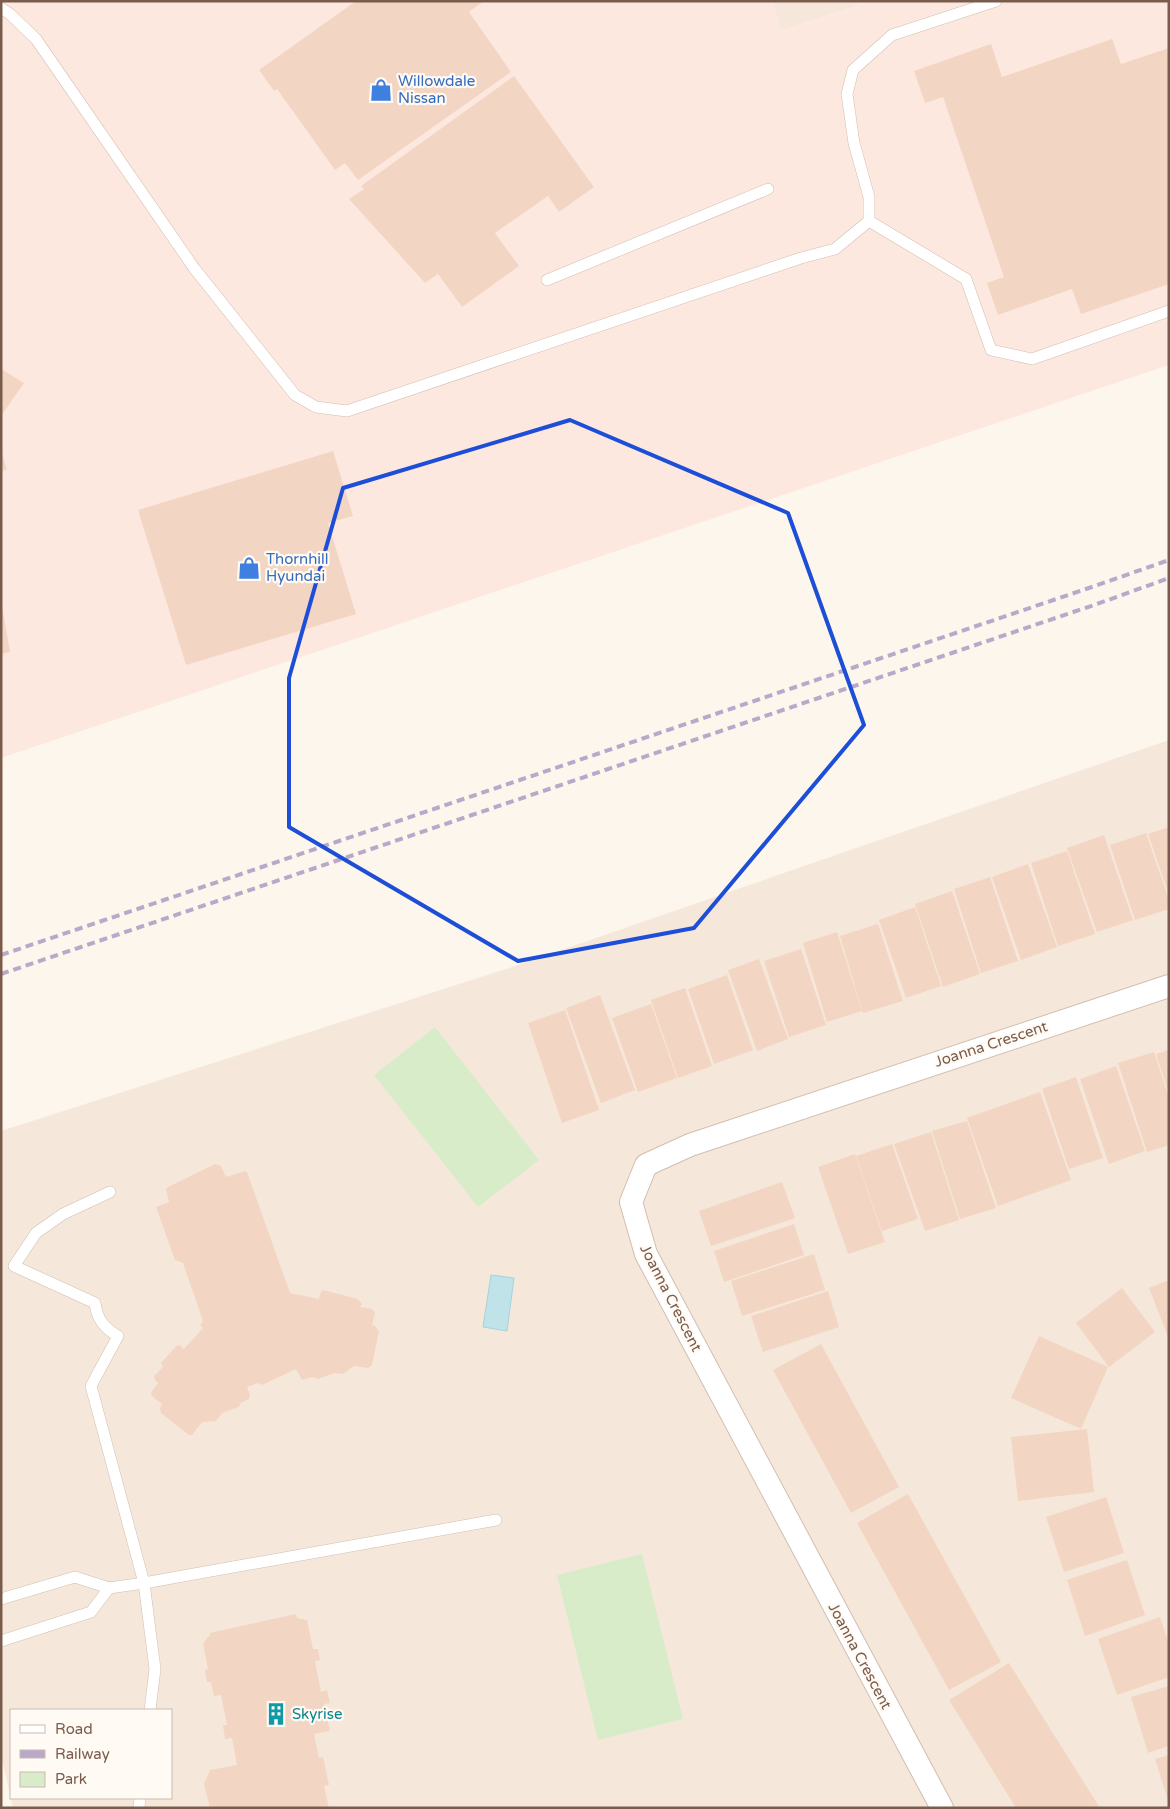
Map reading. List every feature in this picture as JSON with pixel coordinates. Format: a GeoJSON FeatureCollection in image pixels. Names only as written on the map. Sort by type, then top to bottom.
{"type":"FeatureCollection","features":[{"type":"Feature","properties":{"kind":"street","name":"Joanna Crescent"},"geometry":{"type":"LineString","coordinates":[[942,1808],[646,1254],[631,1202],[646,1164],[690,1145],[1169,986]]}},
{"type":"Feature","properties":{"kind":"lane"},"geometry":{"type":"LineString","coordinates":[[870,221],[869,197],[854,143],[847,94],[853,70],[892,35],[996,1]]}},
{"type":"Feature","properties":{"kind":"lane"},"geometry":{"type":"LineString","coordinates":[[1,8],[36,39],[194,268],[295,395],[316,407],[346,411],[801,258],[835,249],[870,221]]}},
{"type":"Feature","properties":{"kind":"lane"},"geometry":{"type":"LineString","coordinates":[[547,280],[768,190]]}},
{"type":"Feature","properties":{"kind":"lane"},"geometry":{"type":"LineString","coordinates":[[870,221],[966,279],[991,350],[1032,359],[1169,310]]}},
{"type":"Feature","properties":{"kind":"lane"},"geometry":{"type":"LineString","coordinates":[[110,1192],[63,1214],[36,1233],[14,1266],[95,1302],[96,1313],[101,1323],[108,1331],[118,1336],[91,1386],[144,1583],[155,1669],[150,1709]]}},
{"type":"Feature","properties":{"kind":"lane"},"geometry":{"type":"LineString","coordinates":[[1,1599],[75,1577],[109,1588],[496,1520]]}},
{"type":"Feature","properties":{"kind":"lane"},"geometry":{"type":"LineString","coordinates":[[1,1641],[91,1612],[109,1588]]}},
{"type":"Feature","properties":{"kind":"highlighted area"},"geometry":{"type":"Polygon","coordinates":[[[570,420],[788,513],[864,725],[694,928],[518,961],[289,827],[289,678],[343,488],[570,420]]]}},
{"type":"Feature","properties":{"kind":"shaded area"},"geometry":{"type":"Polygon","coordinates":[[[1,1],[772,1],[781,31],[870,1],[1169,1],[1169,365],[1,758],[1,1]]]}},
{"type":"Feature","properties":{"kind":"shaded area"},"geometry":{"type":"Polygon","coordinates":[[[772,1],[870,1],[781,31],[772,1]]]}},
{"type":"Feature","properties":{"kind":"shaded area"},"geometry":{"type":"Polygon","coordinates":[[[1169,740],[1169,1808],[13,1808],[11,1799],[172,1799],[172,1709],[10,1709],[10,1795],[1,1755],[1,1131],[509,968],[1169,740]]]}},
{"type":"Feature","properties":{"kind":"green space"},"geometry":{"type":"Polygon","coordinates":[[[435,1027],[539,1160],[478,1207],[374,1075],[435,1027]]]}},
{"type":"Feature","properties":{"kind":"green space"},"geometry":{"type":"Polygon","coordinates":[[[642,1554],[683,1719],[598,1740],[557,1575],[642,1554]]]}},
{"type":"Feature","properties":{"kind":"water"},"geometry":{"type":"Polygon","coordinates":[[[491,1275],[514,1278],[507,1331],[483,1327],[491,1275]]]}},
{"type":"Feature","properties":{"kind":"building","name":"Willowdale Nissan"},"geometry":{"type":"Polygon","coordinates":[[[356,1],[484,1],[469,12],[511,72],[358,180],[345,163],[335,170],[277,89],[274,91],[259,70],[356,1]]]}},
{"type":"Feature","properties":{"kind":"building"},"geometry":{"type":"Polygon","coordinates":[[[1112,39],[1121,64],[1169,48],[1169,284],[1081,314],[1072,289],[998,315],[987,283],[1004,277],[943,97],[925,103],[914,71],[991,44],[1002,77],[1112,39]]]}},
{"type":"Feature","properties":{"kind":"building"},"geometry":{"type":"Polygon","coordinates":[[[514,76],[594,187],[559,212],[548,196],[495,233],[519,266],[462,307],[438,274],[425,283],[349,199],[364,189],[361,186],[514,76]]]}},
{"type":"Feature","properties":{"kind":"building"},"geometry":{"type":"Polygon","coordinates":[[[1,369],[24,383],[1,416],[1,369]]]}},
{"type":"Feature","properties":{"kind":"building"},"geometry":{"type":"Polygon","coordinates":[[[1,450],[7,470],[1,471],[1,450]]]}},
{"type":"Feature","properties":{"kind":"building","name":"Thornhill Hyundai"},"geometry":{"type":"Polygon","coordinates":[[[333,451],[353,516],[328,523],[356,614],[186,665],[138,510],[333,451]]]}},
{"type":"Feature","properties":{"kind":"building"},"geometry":{"type":"Polygon","coordinates":[[[1,607],[10,652],[1,654],[1,607]]]}},
{"type":"Feature","properties":{"kind":"building"},"geometry":{"type":"Polygon","coordinates":[[[1169,827],[1169,892],[1168,892],[1148,834],[1169,827]]]}},
{"type":"Feature","properties":{"kind":"building"},"geometry":{"type":"Polygon","coordinates":[[[1146,833],[1169,900],[1169,909],[1135,920],[1110,845],[1146,833]]]}},
{"type":"Feature","properties":{"kind":"building"},"geometry":{"type":"Polygon","coordinates":[[[1104,835],[1133,920],[1097,932],[1067,848],[1104,835]]]}},
{"type":"Feature","properties":{"kind":"building"},"geometry":{"type":"Polygon","coordinates":[[[1067,851],[1095,934],[1058,946],[1031,863],[1067,851]]]}},
{"type":"Feature","properties":{"kind":"building"},"geometry":{"type":"Polygon","coordinates":[[[1028,864],[1057,947],[1021,960],[992,877],[1028,864]]]}},
{"type":"Feature","properties":{"kind":"building"},"geometry":{"type":"Polygon","coordinates":[[[990,877],[1018,961],[981,973],[954,889],[990,877]]]}},
{"type":"Feature","properties":{"kind":"building"},"geometry":{"type":"Polygon","coordinates":[[[952,891],[980,974],[943,987],[915,904],[952,891]]]}},
{"type":"Feature","properties":{"kind":"building"},"geometry":{"type":"Polygon","coordinates":[[[915,907],[941,986],[906,998],[879,920],[915,907]]]}},
{"type":"Feature","properties":{"kind":"building"},"geometry":{"type":"Polygon","coordinates":[[[878,924],[903,1001],[863,1013],[840,936],[878,924]]]}},
{"type":"Feature","properties":{"kind":"building"},"geometry":{"type":"Polygon","coordinates":[[[837,932],[862,1011],[827,1022],[803,943],[837,932]]]}},
{"type":"Feature","properties":{"kind":"building"},"geometry":{"type":"Polygon","coordinates":[[[801,949],[826,1025],[789,1037],[764,961],[801,949]]]}},
{"type":"Feature","properties":{"kind":"building"},"geometry":{"type":"Polygon","coordinates":[[[759,959],[788,1039],[757,1051],[728,970],[759,959]]]}},
{"type":"Feature","properties":{"kind":"building"},"geometry":{"type":"Polygon","coordinates":[[[727,975],[753,1050],[714,1064],[688,989],[727,975]]]}},
{"type":"Feature","properties":{"kind":"building"},"geometry":{"type":"Polygon","coordinates":[[[685,988],[712,1066],[678,1078],[651,1000],[685,988]]]}},
{"type":"Feature","properties":{"kind":"building"},"geometry":{"type":"Polygon","coordinates":[[[600,995],[635,1090],[601,1103],[566,1008],[600,995]]]}},
{"type":"Feature","properties":{"kind":"building"},"geometry":{"type":"Polygon","coordinates":[[[651,1004],[677,1078],[638,1092],[612,1018],[651,1004]]]}},
{"type":"Feature","properties":{"kind":"building"},"geometry":{"type":"Polygon","coordinates":[[[565,1010],[599,1110],[562,1123],[528,1023],[565,1010]]]}},
{"type":"Feature","properties":{"kind":"building"},"geometry":{"type":"Polygon","coordinates":[[[1169,1050],[1169,1091],[1168,1091],[1156,1054],[1169,1050]]]}},
{"type":"Feature","properties":{"kind":"building"},"geometry":{"type":"Polygon","coordinates":[[[1154,1052],[1169,1098],[1169,1145],[1147,1152],[1118,1063],[1154,1052]]]}},
{"type":"Feature","properties":{"kind":"building"},"geometry":{"type":"Polygon","coordinates":[[[1116,1066],[1145,1151],[1109,1164],[1080,1079],[1116,1066]]]}},
{"type":"Feature","properties":{"kind":"building"},"geometry":{"type":"Polygon","coordinates":[[[1076,1077],[1103,1158],[1069,1169],[1042,1089],[1076,1077]]]}},
{"type":"Feature","properties":{"kind":"building"},"geometry":{"type":"Polygon","coordinates":[[[1040,1092],[1071,1180],[998,1206],[967,1118],[1040,1092]]]}},
{"type":"Feature","properties":{"kind":"building"},"geometry":{"type":"Polygon","coordinates":[[[967,1121],[996,1208],[960,1219],[932,1131],[967,1121]]]}},
{"type":"Feature","properties":{"kind":"building"},"geometry":{"type":"Polygon","coordinates":[[[931,1132],[959,1220],[925,1231],[894,1144],[931,1132]]]}},
{"type":"Feature","properties":{"kind":"building"},"geometry":{"type":"Polygon","coordinates":[[[892,1144],[918,1219],[882,1231],[856,1156],[892,1144]]]}},
{"type":"Feature","properties":{"kind":"building"},"geometry":{"type":"Polygon","coordinates":[[[855,1154],[885,1242],[848,1254],[818,1167],[855,1154]]]}},
{"type":"Feature","properties":{"kind":"building"},"geometry":{"type":"Polygon","coordinates":[[[215,1164],[221,1166],[226,1177],[247,1172],[290,1293],[319,1299],[323,1290],[358,1299],[362,1304],[360,1307],[372,1309],[375,1313],[372,1325],[379,1331],[372,1365],[368,1368],[354,1366],[343,1374],[334,1373],[318,1379],[313,1377],[302,1380],[296,1369],[262,1385],[258,1383],[247,1387],[250,1395],[249,1399],[241,1403],[239,1407],[222,1413],[216,1421],[202,1422],[192,1435],[189,1435],[161,1413],[160,1408],[162,1404],[152,1396],[151,1392],[158,1383],[154,1376],[163,1367],[161,1363],[176,1346],[179,1345],[184,1349],[203,1328],[200,1325],[203,1321],[183,1263],[175,1260],[156,1207],[169,1202],[166,1189],[168,1187],[215,1164]]]}},
{"type":"Feature","properties":{"kind":"building"},"geometry":{"type":"Polygon","coordinates":[[[782,1182],[795,1218],[711,1246],[699,1211],[782,1182]]]}},
{"type":"Feature","properties":{"kind":"building"},"geometry":{"type":"Polygon","coordinates":[[[794,1224],[804,1255],[724,1282],[714,1251],[794,1224]]]}},
{"type":"Feature","properties":{"kind":"building"},"geometry":{"type":"Polygon","coordinates":[[[814,1254],[825,1290],[742,1316],[731,1281],[814,1254]]]}},
{"type":"Feature","properties":{"kind":"building"},"geometry":{"type":"Polygon","coordinates":[[[1169,1280],[1169,1339],[1149,1288],[1169,1280]]]}},
{"type":"Feature","properties":{"kind":"building"},"geometry":{"type":"Polygon","coordinates":[[[1122,1288],[1155,1332],[1109,1367],[1076,1323],[1122,1288]]]}},
{"type":"Feature","properties":{"kind":"building"},"geometry":{"type":"Polygon","coordinates":[[[828,1291],[839,1327],[763,1352],[751,1316],[828,1291]]]}},
{"type":"Feature","properties":{"kind":"building"},"geometry":{"type":"Polygon","coordinates":[[[1039,1336],[1108,1367],[1081,1429],[1011,1398],[1039,1336]]]}},
{"type":"Feature","properties":{"kind":"building"},"geometry":{"type":"Polygon","coordinates":[[[821,1344],[899,1487],[851,1513],[773,1370],[821,1344]]]}},
{"type":"Feature","properties":{"kind":"building"},"geometry":{"type":"Polygon","coordinates":[[[1087,1429],[1094,1492],[1018,1501],[1011,1437],[1087,1429]]]}},
{"type":"Feature","properties":{"kind":"building"},"geometry":{"type":"Polygon","coordinates":[[[908,1494],[1001,1662],[949,1690],[857,1523],[908,1494]]]}},
{"type":"Feature","properties":{"kind":"building"},"geometry":{"type":"Polygon","coordinates":[[[1106,1497],[1124,1553],[1064,1572],[1046,1517],[1106,1497]]]}},
{"type":"Feature","properties":{"kind":"building"},"geometry":{"type":"Polygon","coordinates":[[[1127,1560],[1145,1615],[1085,1636],[1067,1580],[1127,1560]]]}},
{"type":"Feature","properties":{"kind":"building","name":"Skyrise"},"geometry":{"type":"Polygon","coordinates":[[[296,1614],[297,1618],[307,1620],[313,1649],[318,1649],[320,1660],[315,1661],[321,1692],[327,1690],[330,1703],[324,1704],[330,1731],[314,1734],[319,1758],[323,1757],[329,1785],[324,1786],[329,1808],[210,1808],[204,1784],[210,1770],[237,1765],[232,1738],[225,1739],[223,1725],[227,1725],[221,1695],[214,1696],[211,1682],[207,1682],[205,1670],[208,1669],[203,1644],[210,1636],[210,1633],[296,1614]]]}},
{"type":"Feature","properties":{"kind":"building"},"geometry":{"type":"Polygon","coordinates":[[[1160,1617],[1169,1644],[1169,1677],[1117,1695],[1098,1639],[1160,1617]]]}},
{"type":"Feature","properties":{"kind":"building"},"geometry":{"type":"Polygon","coordinates":[[[1009,1663],[1100,1808],[1016,1808],[949,1700],[1009,1663]]]}},
{"type":"Feature","properties":{"kind":"building"},"geometry":{"type":"Polygon","coordinates":[[[1169,1686],[1169,1746],[1148,1753],[1131,1697],[1169,1686]]]}},
{"type":"Feature","properties":{"kind":"building"},"geometry":{"type":"Polygon","coordinates":[[[1169,1755],[1169,1800],[1168,1800],[1155,1759],[1169,1755]]]}},
{"type":"Feature","properties":{"kind":"railway"},"geometry":{"type":"LineString","coordinates":[[1,955],[1169,560]]}},
{"type":"Feature","properties":{"kind":"railway"},"geometry":{"type":"LineString","coordinates":[[1,974],[1097,604],[1169,578]]}},
{"type":"Feature","properties":{"kind":"place","name":"Willowdale Nissan"},"geometry":{"type":"Point","coordinates":[381,90]}},
{"type":"Feature","properties":{"kind":"place","name":"Thornhill Hyundai"},"geometry":{"type":"Point","coordinates":[249,568]}},
{"type":"Feature","properties":{"kind":"place","name":"Skyrise"},"geometry":{"type":"Point","coordinates":[276,1714]}}]}
